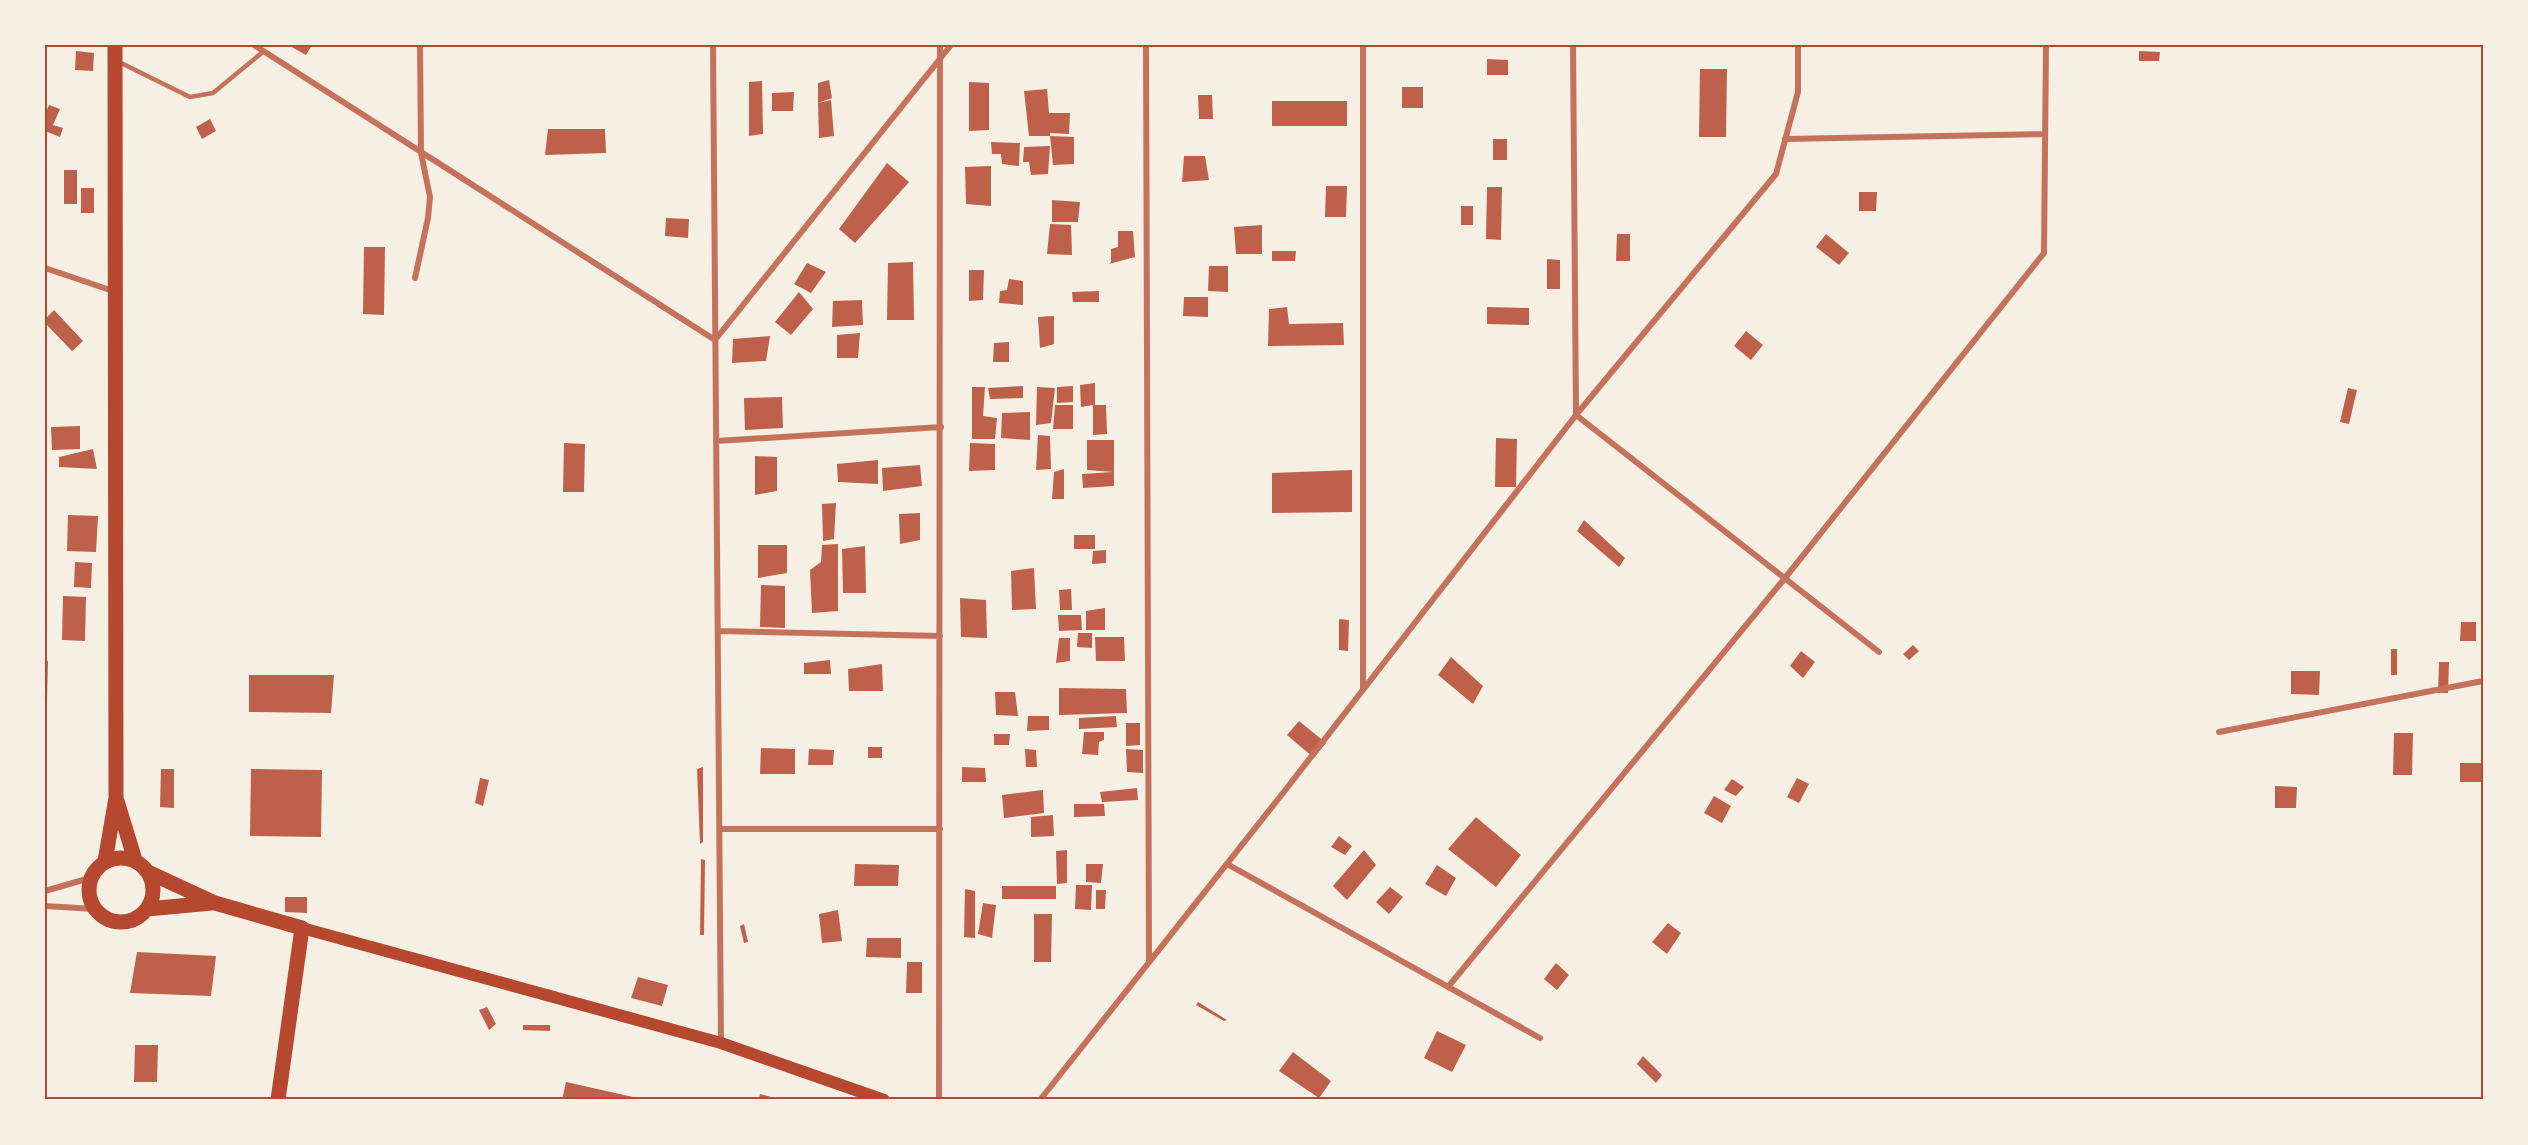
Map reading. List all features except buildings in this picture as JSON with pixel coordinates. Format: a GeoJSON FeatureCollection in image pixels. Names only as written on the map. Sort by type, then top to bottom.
{"type":"FeatureCollection","features":[{"type":"Feature","properties":{"kind":"main road"},"geometry":{"type":"LineString","coordinates":[[105,861],[116,798],[115,52]]}},
{"type":"Feature","properties":{"kind":"main road"},"geometry":{"type":"LineString","coordinates":[[116,798],[135,860],[148,872],[215,903],[722,1043],[884,1100]]}},
{"type":"Feature","properties":{"kind":"main road"},"geometry":{"type":"LineString","coordinates":[[135,860],[120,857],[105,861],[96,868],[90,878],[88,894],[94,909],[105,919],[120,922],[135,919],[147,909],[153,891],[148,872]]}},
{"type":"Feature","properties":{"kind":"main road"},"geometry":{"type":"LineString","coordinates":[[147,909],[215,903]]}},
{"type":"Feature","properties":{"kind":"main road"},"geometry":{"type":"LineString","coordinates":[[278,1100],[302,928]]}},
{"type":"Feature","properties":{"kind":"street"},"geometry":{"type":"LineString","coordinates":[[254,45],[715,340]]}},
{"type":"Feature","properties":{"kind":"street"},"geometry":{"type":"LineString","coordinates":[[415,278],[428,218],[430,197],[421,153],[420,45]]}},
{"type":"Feature","properties":{"kind":"street"},"geometry":{"type":"LineString","coordinates":[[713,45],[722,1043]]}},
{"type":"Feature","properties":{"kind":"street"},"geometry":{"type":"LineString","coordinates":[[939,1100],[940,45]]}},
{"type":"Feature","properties":{"kind":"street"},"geometry":{"type":"LineString","coordinates":[[715,340],[951,45]]}},
{"type":"Feature","properties":{"kind":"street"},"geometry":{"type":"LineString","coordinates":[[1146,45],[1149,961]]}},
{"type":"Feature","properties":{"kind":"street"},"geometry":{"type":"LineString","coordinates":[[1363,45],[1363,689]]}},
{"type":"Feature","properties":{"kind":"street"},"geometry":{"type":"LineString","coordinates":[[1573,45],[1576,415]]}},
{"type":"Feature","properties":{"kind":"street"},"geometry":{"type":"LineString","coordinates":[[1041,1100],[1576,415],[1776,174],[1798,92],[1798,45]]}},
{"type":"Feature","properties":{"kind":"street"},"geometry":{"type":"LineString","coordinates":[[1449,987],[1785,578],[2044,253],[2046,45]]}},
{"type":"Feature","properties":{"kind":"street"},"geometry":{"type":"LineString","coordinates":[[1785,139],[2044,134]]}},
{"type":"Feature","properties":{"kind":"street"},"geometry":{"type":"LineString","coordinates":[[45,268],[117,292]]}},
{"type":"Feature","properties":{"kind":"street"},"geometry":{"type":"LineString","coordinates":[[1576,415],[1879,652]]}},
{"type":"Feature","properties":{"kind":"street"},"geometry":{"type":"LineString","coordinates":[[716,441],[941,427]]}},
{"type":"Feature","properties":{"kind":"street"},"geometry":{"type":"LineString","coordinates":[[718,631],[940,636]]}},
{"type":"Feature","properties":{"kind":"street"},"geometry":{"type":"LineString","coordinates":[[2219,732],[2483,681]]}},
{"type":"Feature","properties":{"kind":"street"},"geometry":{"type":"LineString","coordinates":[[720,830],[940,829]]}},
{"type":"Feature","properties":{"kind":"street"},"geometry":{"type":"LineString","coordinates":[[1227,864],[1540,1038]]}},
{"type":"Feature","properties":{"kind":"street"},"geometry":{"type":"LineString","coordinates":[[45,891],[90,878]]}},
{"type":"Feature","properties":{"kind":"street"},"geometry":{"type":"LineString","coordinates":[[45,906],[94,909]]}},
{"type":"Feature","properties":{"kind":"lane"},"geometry":{"type":"LineString","coordinates":[[115,52],[190,97],[213,93],[264,51]]}}]}
